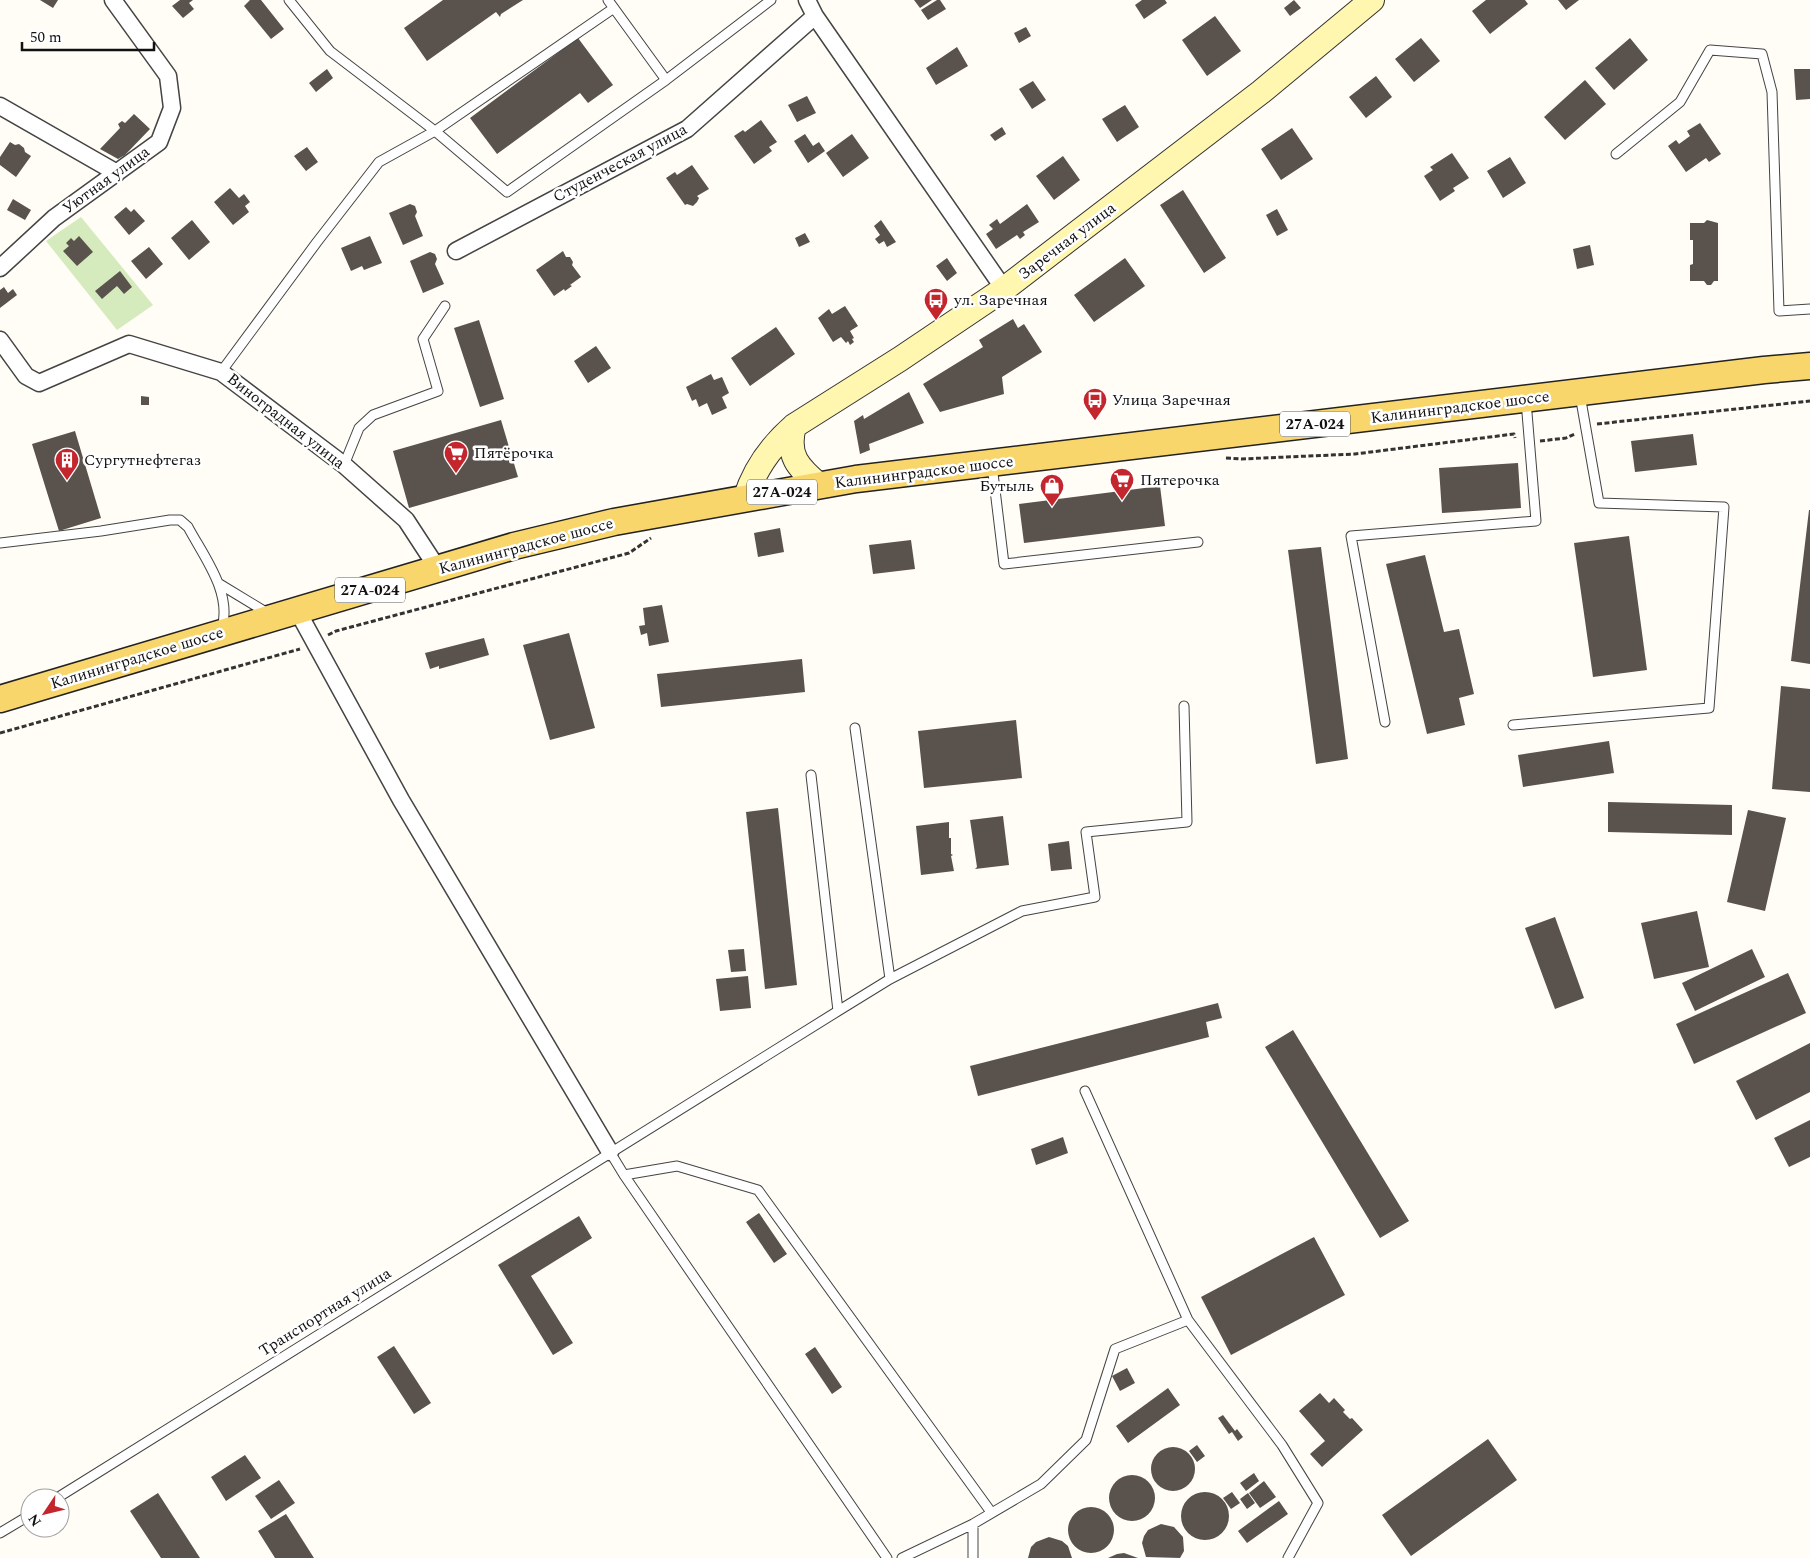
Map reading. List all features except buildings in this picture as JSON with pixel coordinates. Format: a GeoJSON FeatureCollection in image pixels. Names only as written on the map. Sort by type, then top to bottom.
{"type":"FeatureCollection","features":[{"type":"Feature","properties":{"kind":"main road","name":"Заречная улица"},"geometry":{"type":"LineString","coordinates":[[744,499],[750,482],[765,457],[780,438],[794,426],[900,359],[1004,289],[1262,92],[1372,0]]}},
{"type":"Feature","properties":{"kind":"main road","name":"Калининградское шоссе"},"geometry":{"type":"LineString","coordinates":[[4,694],[286,614],[514,546],[614,522],[856,480],[1810,366]]}},
{"type":"Feature","properties":{"kind":"main road"},"geometry":{"type":"LineString","coordinates":[[794,426],[790,439],[797,463],[804,473],[820,486]]}},
{"type":"Feature","properties":{"kind":"street","name":"Уютная улица"},"geometry":{"type":"LineString","coordinates":[[0,268],[54,218],[159,142],[172,108],[168,76],[113,0]]}},
{"type":"Feature","properties":{"kind":"street"},"geometry":{"type":"LineString","coordinates":[[806,0],[815,16],[1004,289]]}},
{"type":"Feature","properties":{"kind":"street","name":"Студенческая улица"},"geometry":{"type":"LineString","coordinates":[[456,251],[687,128],[815,16]]}},
{"type":"Feature","properties":{"kind":"street"},"geometry":{"type":"LineString","coordinates":[[0,106],[117,173]]}},
{"type":"Feature","properties":{"kind":"street","name":"Виноградная улица"},"geometry":{"type":"LineString","coordinates":[[0,340],[26,376],[38,383],[129,344],[221,372],[344,465],[406,520],[438,569]]}},
{"type":"Feature","properties":{"kind":"street"},"geometry":{"type":"LineString","coordinates":[[286,614],[315,642],[401,800],[610,1152]]}},
{"type":"Feature","properties":{"kind":"lane"},"geometry":{"type":"LineString","coordinates":[[289,0],[330,51],[435,131],[507,192],[666,80],[772,0]]}},
{"type":"Feature","properties":{"kind":"lane"},"geometry":{"type":"LineString","coordinates":[[608,0],[666,80]]}},
{"type":"Feature","properties":{"kind":"lane"},"geometry":{"type":"LineString","coordinates":[[221,372],[379,162],[435,131],[614,8]]}},
{"type":"Feature","properties":{"kind":"lane"},"geometry":{"type":"LineString","coordinates":[[1616,154],[1680,102],[1710,50],[1762,54],[1772,92],[1778,311],[1810,309]]}},
{"type":"Feature","properties":{"kind":"lane"},"geometry":{"type":"LineString","coordinates":[[344,465],[359,428],[373,415],[438,391],[423,339],[445,306]]}},
{"type":"Feature","properties":{"kind":"lane"},"geometry":{"type":"LineString","coordinates":[[1513,725],[1709,708],[1724,507],[1600,503],[1580,392]]}},
{"type":"Feature","properties":{"kind":"lane"},"geometry":{"type":"LineString","coordinates":[[1385,722],[1351,536],[1536,521],[1526,399]]}},
{"type":"Feature","properties":{"kind":"lane"},"geometry":{"type":"LineString","coordinates":[[992,464],[1004,564],[1198,542]]}},
{"type":"Feature","properties":{"kind":"lane"},"geometry":{"type":"LineString","coordinates":[[0,543],[180,520],[188,527],[218,582],[224,602],[224,618],[220,633]]}},
{"type":"Feature","properties":{"kind":"lane"},"geometry":{"type":"LineString","coordinates":[[218,582],[286,614]]}},
{"type":"Feature","properties":{"kind":"lane","name":"Транспортная улица"},"geometry":{"type":"LineString","coordinates":[[70,1489],[890,979],[1022,911],[1095,897],[1086,832],[1187,822],[1184,706]]}},
{"type":"Feature","properties":{"kind":"lane"},"geometry":{"type":"LineString","coordinates":[[855,728],[890,979]]}},
{"type":"Feature","properties":{"kind":"lane"},"geometry":{"type":"LineString","coordinates":[[811,775],[838,1011]]}},
{"type":"Feature","properties":{"kind":"lane"},"geometry":{"type":"LineString","coordinates":[[1085,1091],[1188,1320],[1282,1445],[1318,1503],[1288,1558]]}},
{"type":"Feature","properties":{"kind":"lane"},"geometry":{"type":"LineString","coordinates":[[610,1152],[624,1176],[887,1558]]}},
{"type":"Feature","properties":{"kind":"lane"},"geometry":{"type":"LineString","coordinates":[[624,1176],[677,1166],[758,1190],[991,1512]]}},
{"type":"Feature","properties":{"kind":"lane"},"geometry":{"type":"LineString","coordinates":[[902,1558],[973,1524],[1041,1484],[1086,1440],[1115,1349],[1188,1320]]}},
{"type":"Feature","properties":{"kind":"lane"},"geometry":{"type":"LineString","coordinates":[[0,1533],[20,1521]]}},
{"type":"Feature","properties":{"kind":"lane"},"geometry":{"type":"LineString","coordinates":[[973,1524],[973,1558]]}},
{"type":"Feature","properties":{"kind":"path"},"geometry":{"type":"LineString","coordinates":[[0,733],[306,647],[336,632],[629,553],[652,537]]}},
{"type":"Feature","properties":{"kind":"green space"},"geometry":{"type":"Polygon","coordinates":[[[81,217],[153,305],[117,330],[46,241],[81,217]]]}},
{"type":"Feature","properties":{"kind":"place","name":"ул. Заречная"},"geometry":{"type":"Point","coordinates":[936,321]}},
{"type":"Feature","properties":{"kind":"place","name":"Улица Заречная"},"geometry":{"type":"Point","coordinates":[1095,421]}},
{"type":"Feature","properties":{"kind":"place","name":"Пятёрочка"},"geometry":{"type":"Point","coordinates":[456,474]}},
{"type":"Feature","properties":{"kind":"place","name":"Сургутнефтегаз"},"geometry":{"type":"Point","coordinates":[67,481]}},
{"type":"Feature","properties":{"kind":"place","name":"Пятерочка"},"geometry":{"type":"Point","coordinates":[1122,501]}},
{"type":"Feature","properties":{"kind":"place","name":"Бутыль"},"geometry":{"type":"Point","coordinates":[1052,507]}}]}
